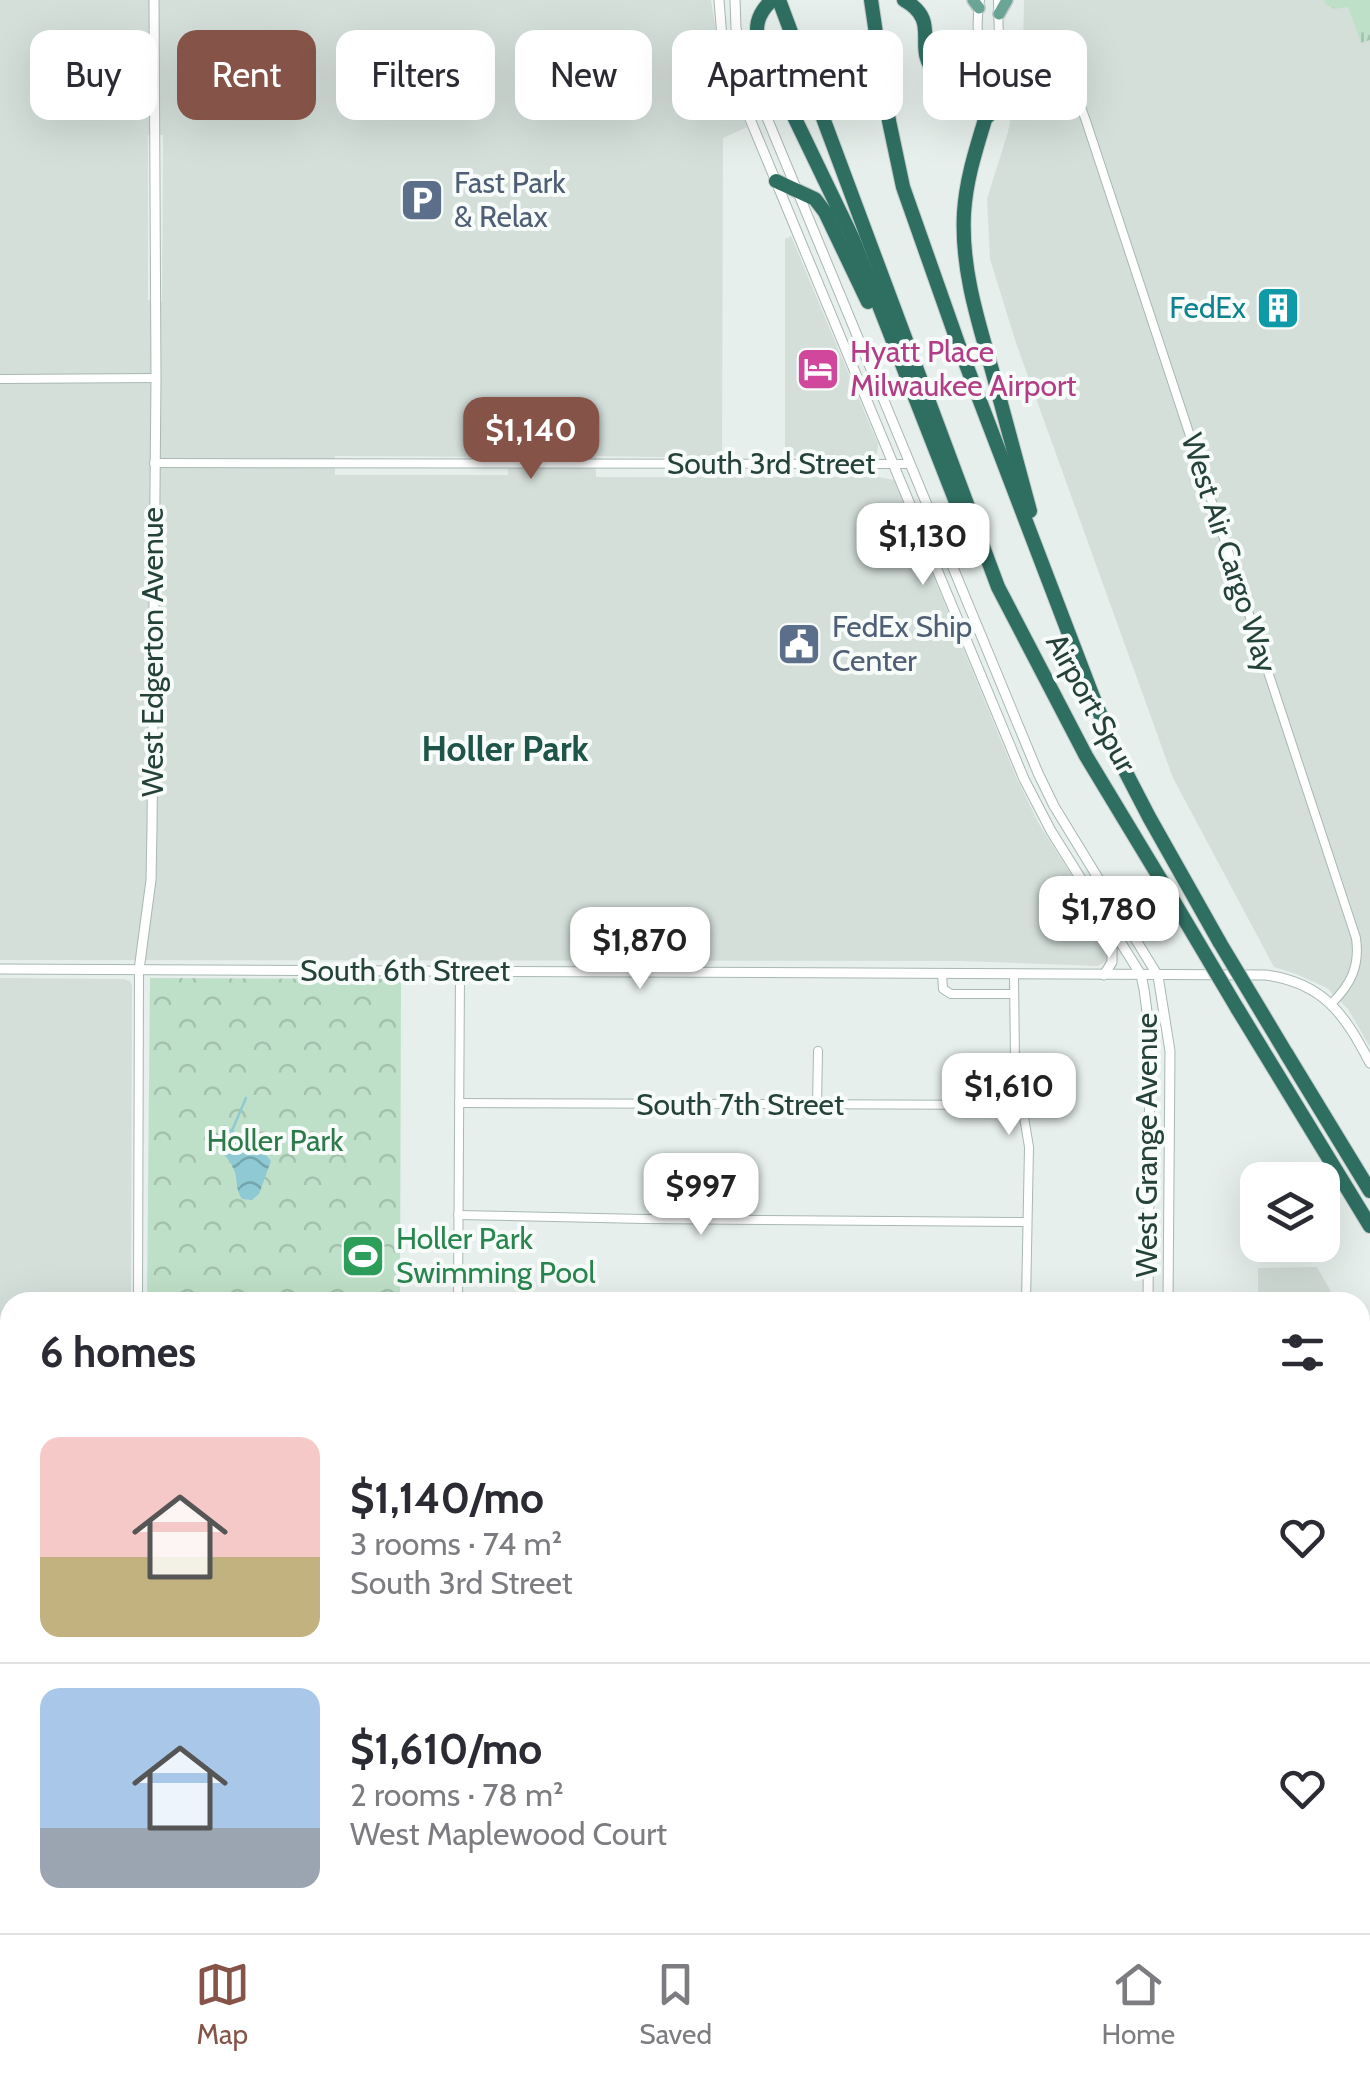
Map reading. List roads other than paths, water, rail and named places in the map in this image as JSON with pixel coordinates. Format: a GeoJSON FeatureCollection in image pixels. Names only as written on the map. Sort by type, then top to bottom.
{"type":"FeatureCollection","features":[{"type":"Feature","properties":{"kind":"highway","name":"Airport Spur"},"geometry":{"type":"LineString","coordinates":[[871,0],[903,188],[996,445],[1120,761],[1220,943],[1370,1192]]}},
{"type":"Feature","properties":{"kind":"highway"},"geometry":{"type":"LineString","coordinates":[[904,0],[920,12],[926,30]]}},
{"type":"Feature","properties":{"kind":"highway"},"geometry":{"type":"LineString","coordinates":[[774,1],[760,14],[756,24],[760,46],[852,239],[956,502],[998,587]]}},
{"type":"Feature","properties":{"kind":"highway","name":"Airport Spur"},"geometry":{"type":"LineString","coordinates":[[774,1],[788,23],[998,587],[1086,756],[1370,1226]]}},
{"type":"Feature","properties":{"kind":"highway"},"geometry":{"type":"LineString","coordinates":[[984,122],[972,160],[966,200],[964,247],[968,278],[1048,574]]}},
{"type":"Feature","properties":{"kind":"highway"},"geometry":{"type":"LineString","coordinates":[[776,181],[815,198],[825,212],[904,374]]}},
{"type":"Feature","properties":{"kind":"main road"},"geometry":{"type":"LineString","coordinates":[[999,14],[1008,0]]}},
{"type":"Feature","properties":{"kind":"street","name":"West Edgerton Avenue"},"geometry":{"type":"LineString","coordinates":[[138,1292],[139,970],[151,880],[156,378],[154,0]]}},
{"type":"Feature","properties":{"kind":"street","name":"West Grange Avenue"},"geometry":{"type":"LineString","coordinates":[[719,0],[729,66],[1010,748],[1041,814],[1140,976],[1149,1017],[1150,1051],[1148,1292]]}},
{"type":"Feature","properties":{"kind":"street","name":"West Grange Avenue"},"geometry":{"type":"LineString","coordinates":[[735,0],[736,28],[746,67],[1024,742],[1054,806],[1158,976],[1170,1051],[1168,1292]]}},
{"type":"Feature","properties":{"kind":"street"},"geometry":{"type":"LineString","coordinates":[[998,0],[999,30]]}},
{"type":"Feature","properties":{"kind":"street"},"geometry":{"type":"LineString","coordinates":[[977,3],[978,30]]}},
{"type":"Feature","properties":{"kind":"street","name":"West Air Cargo Way"},"geometry":{"type":"LineString","coordinates":[[1085,120],[1356,938],[1356,967],[1332,1004]]}},
{"type":"Feature","properties":{"kind":"street"},"geometry":{"type":"LineString","coordinates":[[0,378],[156,378]]}},
{"type":"Feature","properties":{"kind":"street","name":"South 3rd Street"},"geometry":{"type":"LineString","coordinates":[[154,464],[909,464]]}},
{"type":"Feature","properties":{"kind":"street"},"geometry":{"type":"LineString","coordinates":[[918,525],[932,519]]}},
{"type":"Feature","properties":{"kind":"street"},"geometry":{"type":"LineString","coordinates":[[1010,748],[1024,742]]}},
{"type":"Feature","properties":{"kind":"street"},"geometry":{"type":"LineString","coordinates":[[1104,975],[1112,962],[1112,927]]}},
{"type":"Feature","properties":{"kind":"street","name":"South 6th Street"},"geometry":{"type":"LineString","coordinates":[[0,968],[1252,974],[1282,977],[1308,987],[1332,1004],[1352,1028],[1370,1063]]}},
{"type":"Feature","properties":{"kind":"street"},"geometry":{"type":"LineString","coordinates":[[458,1292],[460,972]]}},
{"type":"Feature","properties":{"kind":"street"},"geometry":{"type":"LineString","coordinates":[[942,974],[943,988],[952,994],[1014,994]]}},
{"type":"Feature","properties":{"kind":"street"},"geometry":{"type":"LineString","coordinates":[[1014,974],[1015,1063],[1028,1147],[1026,1292]]}},
{"type":"Feature","properties":{"kind":"street"},"geometry":{"type":"LineString","coordinates":[[818,1051],[818,1105]]}},
{"type":"Feature","properties":{"kind":"street"},"geometry":{"type":"LineString","coordinates":[[1150,1051],[1170,1051]]}},
{"type":"Feature","properties":{"kind":"street","name":"South 7th Street"},"geometry":{"type":"LineString","coordinates":[[459,1103],[1022,1105]]}},
{"type":"Feature","properties":{"kind":"street"},"geometry":{"type":"LineString","coordinates":[[1148,1215],[1169,1215]]}},
{"type":"Feature","properties":{"kind":"street"},"geometry":{"type":"LineString","coordinates":[[458,1216],[1027,1222]]}},
{"type":"Feature","properties":{"kind":"water"},"geometry":{"type":"Polygon","coordinates":[[[224,1125],[261,1149],[271,1161],[259,1194],[252,1200],[242,1199],[233,1168],[217,1145],[224,1125]]]}},
{"type":"Feature","properties":{"kind":"water","name":"Holler Park Swimming Pool"},"geometry":{"type":"Polygon","coordinates":[[[347,1245],[380,1245],[380,1267],[347,1267],[347,1245]]]}},
{"type":"Feature","properties":{"kind":"waterway"},"geometry":{"type":"LineString","coordinates":[[231,1133],[246,1098]]}},
{"type":"Feature","properties":{"kind":"place","name":"Fast Park & Relax"},"geometry":{"type":"Point","coordinates":[422,200]}},
{"type":"Feature","properties":{"kind":"place","name":"FedEx"},"geometry":{"type":"Point","coordinates":[1278,308]}},
{"type":"Feature","properties":{"kind":"place","name":"Hyatt Place Milwaukee Airport"},"geometry":{"type":"Point","coordinates":[818,369]}},
{"type":"Feature","properties":{"kind":"place","name":"FedEx Ship Center"},"geometry":{"type":"Point","coordinates":[799,644]}},
{"type":"Feature","properties":{"kind":"place","name":"Holler Park Swimming Pool"},"geometry":{"type":"Point","coordinates":[363,1256]}},
{"type":"Feature","properties":{"kind":"district","name":"Holler Park"},"geometry":{"type":"Point","coordinates":[505,749]}}]}
